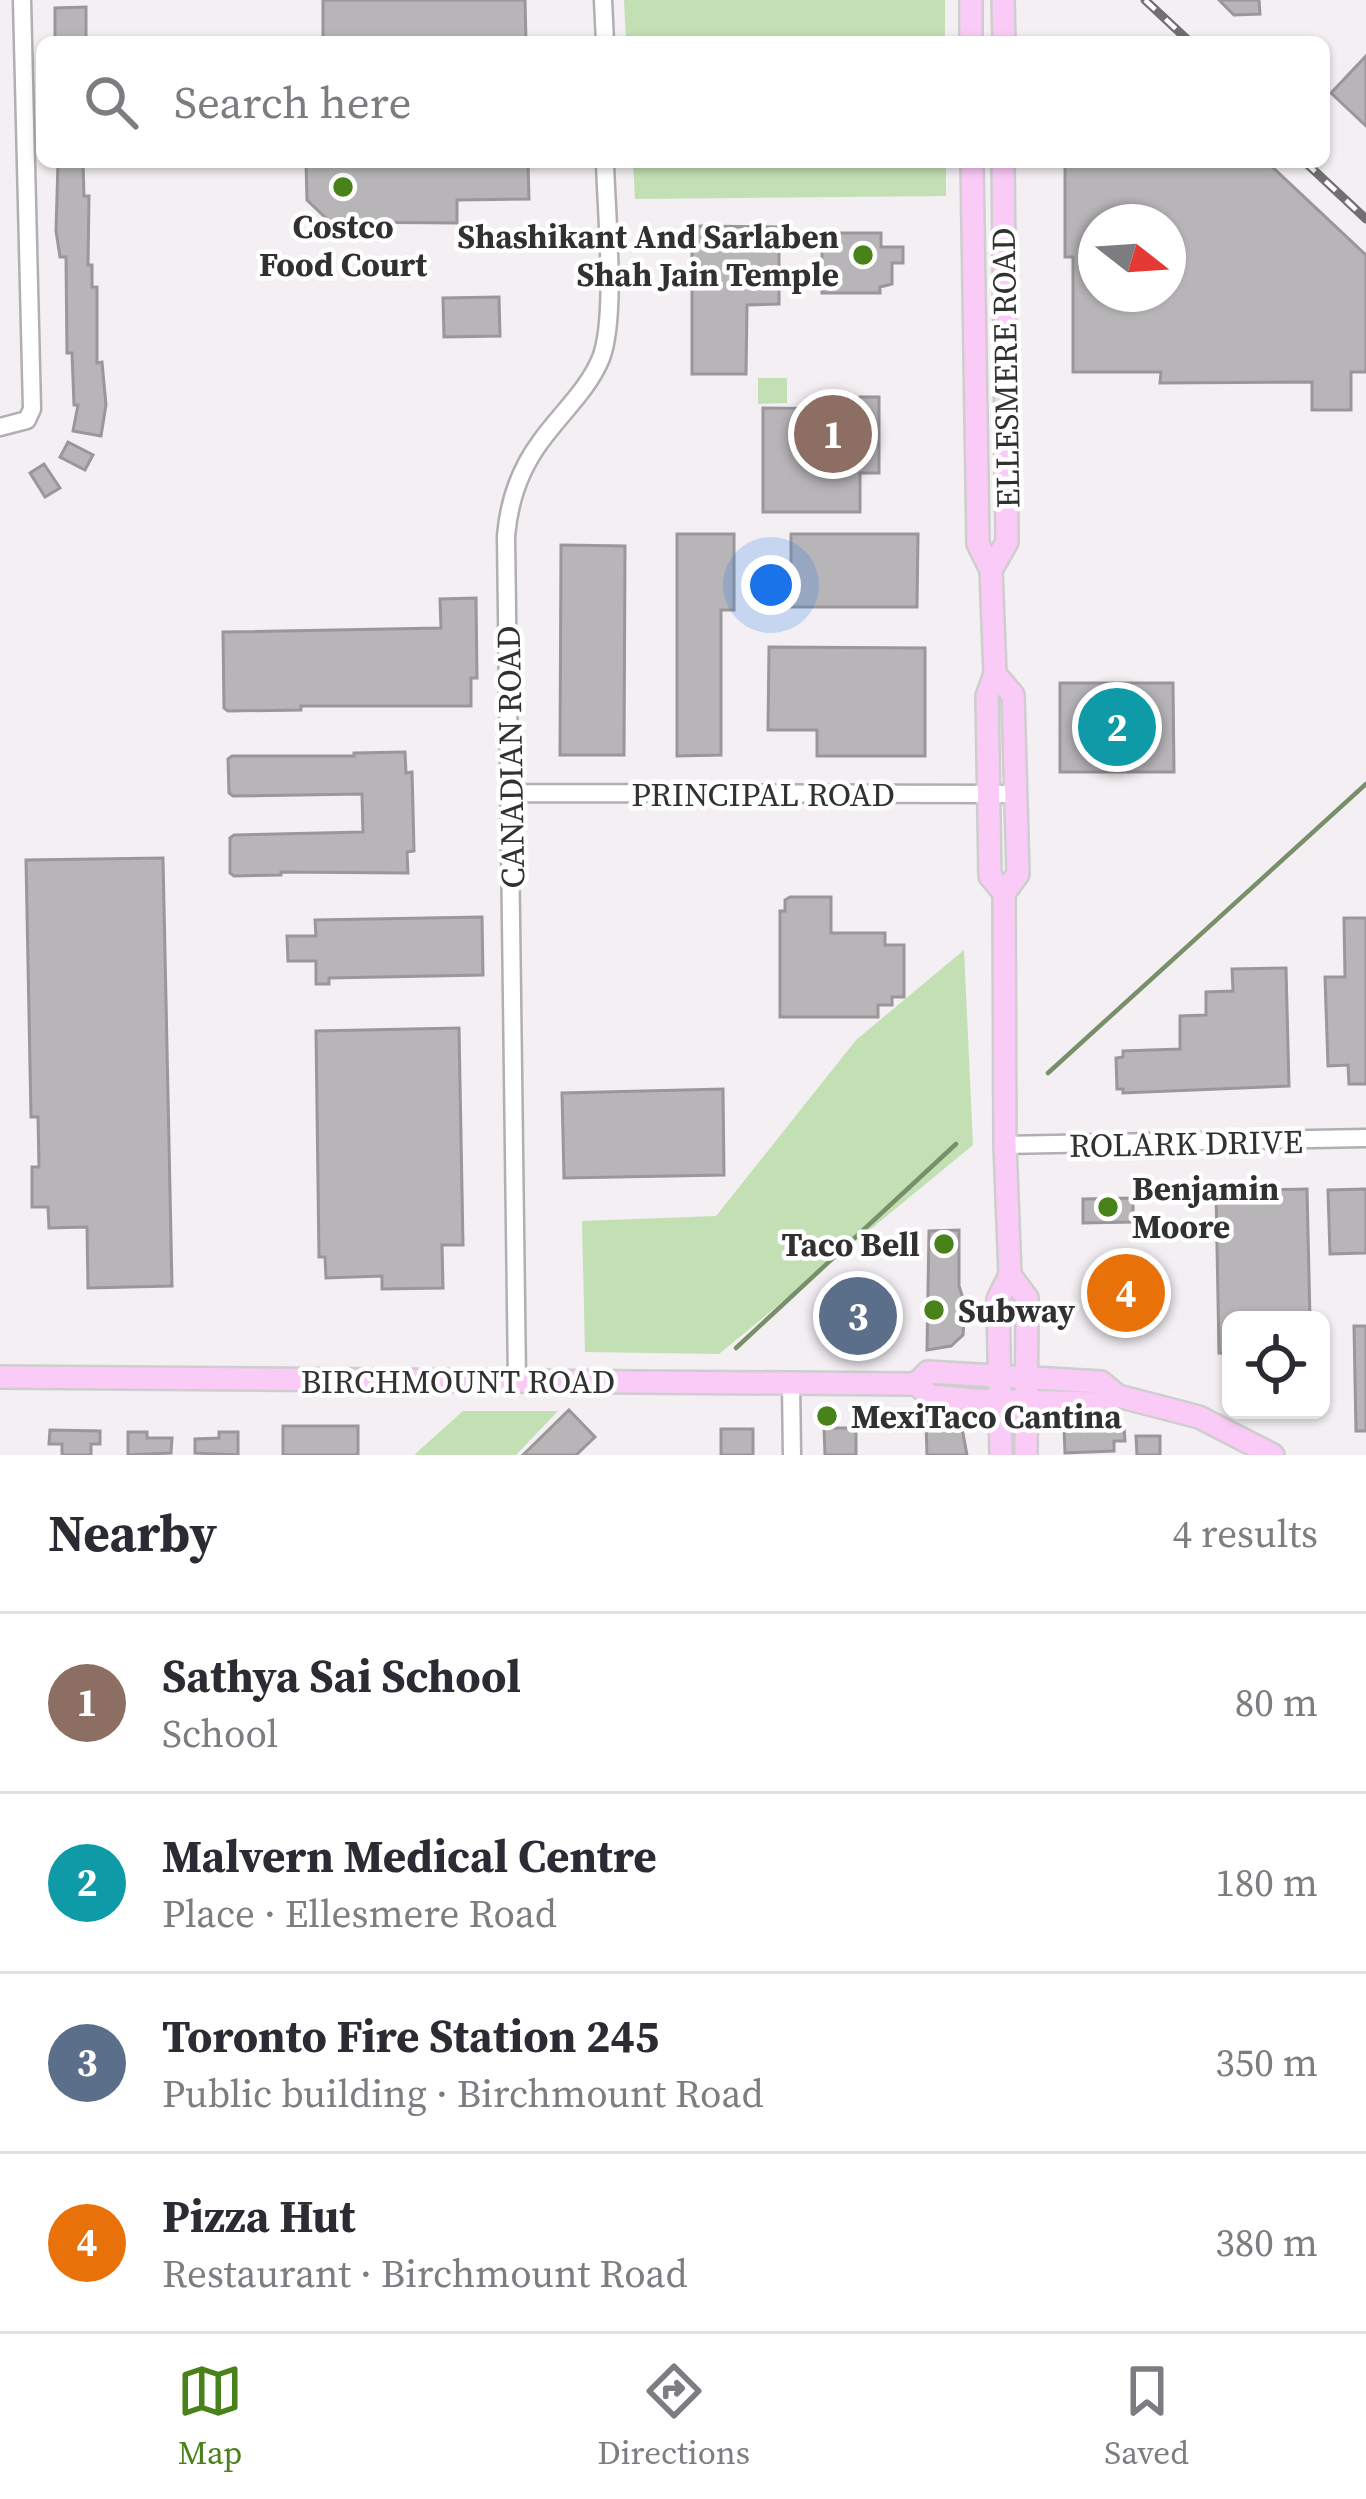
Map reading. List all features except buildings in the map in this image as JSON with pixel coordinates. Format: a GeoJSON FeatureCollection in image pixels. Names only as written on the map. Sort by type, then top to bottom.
{"type":"FeatureCollection","features":[{"type":"Feature","properties":{"kind":"main road"},"geometry":{"type":"LineString","coordinates":[[971,0],[971,36]]}},
{"type":"Feature","properties":{"kind":"main road"},"geometry":{"type":"LineString","coordinates":[[1004,0],[1004,36]]}},
{"type":"Feature","properties":{"kind":"main road","name":"ELLESMERE ROAD"},"geometry":{"type":"LineString","coordinates":[[972,168],[978,544],[991,570],[995,674],[987,696],[990,876],[1004,893]]}},
{"type":"Feature","properties":{"kind":"main road","name":"ELLESMERE ROAD"},"geometry":{"type":"LineString","coordinates":[[991,570],[1007,542],[1003,168]]}},
{"type":"Feature","properties":{"kind":"main road"},"geometry":{"type":"LineString","coordinates":[[975,297],[1002,297]]}},
{"type":"Feature","properties":{"kind":"main road","name":"ELLESMERE ROAD"},"geometry":{"type":"LineString","coordinates":[[995,674],[1012,695],[1018,874],[1004,893],[1010,1275],[998,1299],[1001,1455]]}},
{"type":"Feature","properties":{"kind":"main road","name":"ELLESMERE ROAD"},"geometry":{"type":"LineString","coordinates":[[1010,1275],[1027,1298],[1026,1455]]}},
{"type":"Feature","properties":{"kind":"main road","name":"BIRCHMOUNT ROAD"},"geometry":{"type":"LineString","coordinates":[[916,1384],[928,1372],[999,1374],[1026,1388]]}},
{"type":"Feature","properties":{"kind":"main road","name":"BIRCHMOUNT ROAD"},"geometry":{"type":"LineString","coordinates":[[0,1377],[916,1384],[930,1396],[999,1399],[1026,1388],[1101,1382],[1118,1396],[1198,1417],[1274,1455]]}},
{"type":"Feature","properties":{"kind":"street"},"geometry":{"type":"LineString","coordinates":[[0,427],[27,420],[32,409],[22,0]]}},
{"type":"Feature","properties":{"kind":"street"},"geometry":{"type":"LineString","coordinates":[[603,0],[605,36]]}},
{"type":"Feature","properties":{"kind":"street","name":"CANADIAN ROAD"},"geometry":{"type":"LineString","coordinates":[[517,1381],[507,522],[528,460],[593,375],[603,354],[608,332],[605,168]]}},
{"type":"Feature","properties":{"kind":"street","name":"PRINCIPAL ROAD"},"geometry":{"type":"LineString","coordinates":[[510,793],[1016,794]]}},
{"type":"Feature","properties":{"kind":"street","name":"ROLARK DRIVE"},"geometry":{"type":"LineString","coordinates":[[1005,1145],[1366,1138]]}},
{"type":"Feature","properties":{"kind":"street"},"geometry":{"type":"LineString","coordinates":[[791,1384],[792,1455]]}},
{"type":"Feature","properties":{"kind":"green space"},"geometry":{"type":"Polygon","coordinates":[[[624,0],[945,0],[945,36],[626,36],[624,0]]]}},
{"type":"Feature","properties":{"kind":"green space"},"geometry":{"type":"Polygon","coordinates":[[[633,168],[946,168],[946,196],[635,199],[633,168]]]}},
{"type":"Feature","properties":{"kind":"green space"},"geometry":{"type":"Polygon","coordinates":[[[758,378],[787,378],[787,403],[758,404],[758,378]]]}},
{"type":"Feature","properties":{"kind":"green space"},"geometry":{"type":"Polygon","coordinates":[[[964,950],[973,1145],[719,1354],[585,1352],[582,1221],[716,1216],[856,1040],[964,950]]]}},
{"type":"Feature","properties":{"kind":"green space"},"geometry":{"type":"Polygon","coordinates":[[[463,1411],[558,1411],[516,1455],[414,1455],[463,1411]]]}},
{"type":"Feature","properties":{"kind":"waterway"},"geometry":{"type":"LineString","coordinates":[[1048,1073],[1366,784]]}},
{"type":"Feature","properties":{"kind":"waterway"},"geometry":{"type":"LineString","coordinates":[[736,1348],[956,1144]]}},
{"type":"Feature","properties":{"kind":"railway"},"geometry":{"type":"LineString","coordinates":[[1145,0],[1184,36]]}},
{"type":"Feature","properties":{"kind":"railway"},"geometry":{"type":"LineString","coordinates":[[1311,168],[1366,219]]}},
{"type":"Feature","properties":{"kind":"place","name":"Costco Food Court"},"geometry":{"type":"Point","coordinates":[343,187]}},
{"type":"Feature","properties":{"kind":"place","name":"Shashikant And Sarlaben Shah Jain Temple"},"geometry":{"type":"Point","coordinates":[863,255]}},
{"type":"Feature","properties":{"kind":"place","name":"Sathya Sai School"},"geometry":{"type":"Point","coordinates":[833,434]}},
{"type":"Feature","properties":{"kind":"place","name":"Malvern Medical Centre"},"geometry":{"type":"Point","coordinates":[1117,727]}},
{"type":"Feature","properties":{"kind":"place","name":"Benjamin Moore"},"geometry":{"type":"Point","coordinates":[1108,1207]}},
{"type":"Feature","properties":{"kind":"place","name":"Taco Bell"},"geometry":{"type":"Point","coordinates":[944,1244]}},
{"type":"Feature","properties":{"kind":"place","name":"Pizza Hut"},"geometry":{"type":"Point","coordinates":[1126,1293]}},
{"type":"Feature","properties":{"kind":"place","name":"Subway"},"geometry":{"type":"Point","coordinates":[934,1310]}},
{"type":"Feature","properties":{"kind":"place","name":"Toronto Fire Station 245"},"geometry":{"type":"Point","coordinates":[858,1316]}},
{"type":"Feature","properties":{"kind":"place","name":"MexiTaco Cantina"},"geometry":{"type":"Point","coordinates":[827,1416]}}]}
